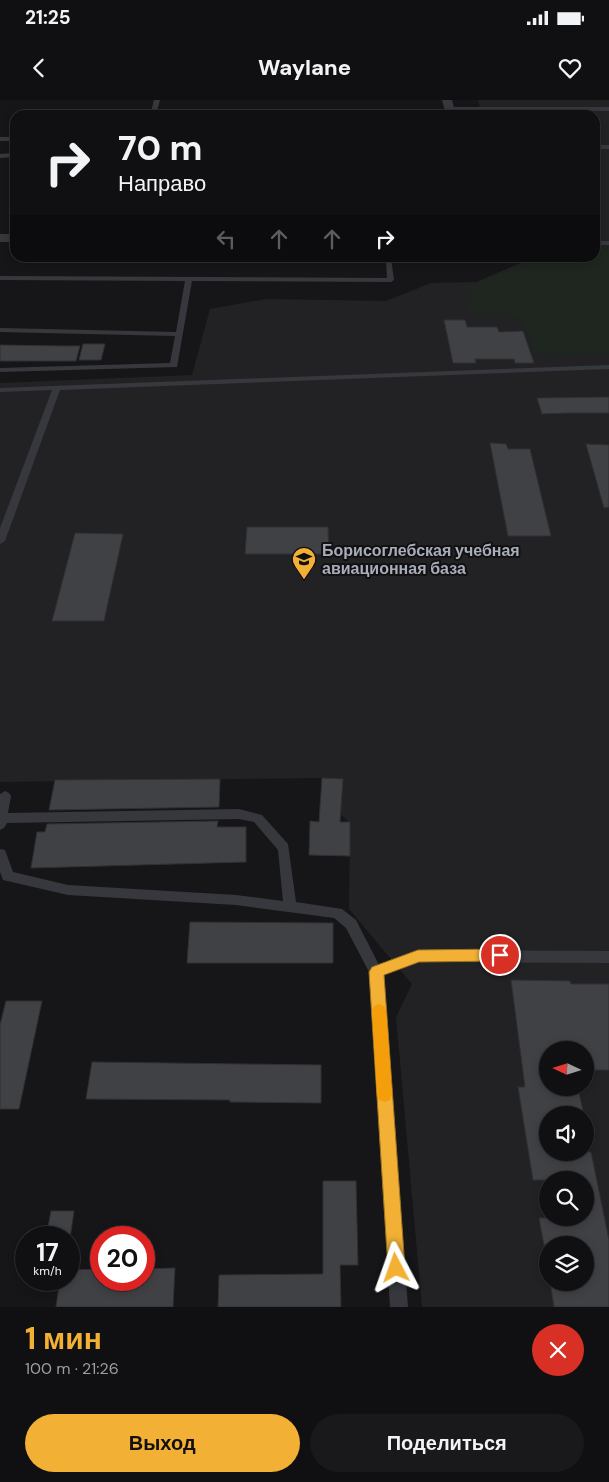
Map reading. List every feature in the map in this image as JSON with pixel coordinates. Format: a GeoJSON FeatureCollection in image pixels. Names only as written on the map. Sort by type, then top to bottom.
{"type":"FeatureCollection","features":[{"type":"Feature","properties":{"kind":"lane"},"geometry":{"type":"LineString","coordinates":[[449,108],[609,109]]}},
{"type":"Feature","properties":{"kind":"lane"},"geometry":{"type":"LineString","coordinates":[[0,278],[308,262]]}},
{"type":"Feature","properties":{"kind":"lane"},"geometry":{"type":"LineString","coordinates":[[187,268],[391,280],[389,262]]}},
{"type":"Feature","properties":{"kind":"lane"},"geometry":{"type":"LineString","coordinates":[[0,370],[174,365],[187,268]]}},
{"type":"Feature","properties":{"kind":"lane"},"geometry":{"type":"LineString","coordinates":[[0,330],[179,334]]}},
{"type":"Feature","properties":{"kind":"lane"},"geometry":{"type":"LineString","coordinates":[[0,390],[609,367]]}},
{"type":"Feature","properties":{"kind":"lane"},"geometry":{"type":"LineString","coordinates":[[0,541],[57,388]]}},
{"type":"Feature","properties":{"kind":"lane"},"geometry":{"type":"LineString","coordinates":[[5,796],[1,822],[240,814],[258,818],[284,848],[290,907]]}},
{"type":"Feature","properties":{"kind":"lane"},"geometry":{"type":"LineString","coordinates":[[0,854],[8,876],[68,890],[236,900],[338,913],[351,924],[376,972],[399,1307]]}},
{"type":"Feature","properties":{"kind":"lane"},"geometry":{"type":"LineString","coordinates":[[376,972],[418,956],[609,957]]}},
{"type":"Feature","properties":{"kind":"shaded area","name":"Борисоглебская учебная авиационная база"},"geometry":{"type":"Polygon","coordinates":[[[478,100],[609,100],[609,1307],[422,1307],[396,1017],[412,984],[349,909],[350,823],[340,814],[322,778],[0,782],[0,383],[192,375],[210,309],[266,299],[386,301],[431,283],[476,282],[523,262],[600,262],[600,110],[481,110],[478,100]]]}},
{"type":"Feature","properties":{"kind":"shaded area"},"geometry":{"type":"Polygon","coordinates":[[[600,247],[609,247],[609,354],[535,355],[522,322],[511,313],[468,313],[473,284],[530,262],[600,262],[600,247]]]}},
{"type":"Feature","properties":{"kind":"building"},"geometry":{"type":"Polygon","coordinates":[[[444,320],[465,320],[467,327],[497,327],[499,332],[523,331],[534,363],[515,363],[514,359],[475,359],[476,363],[453,363],[444,320]]]}},
{"type":"Feature","properties":{"kind":"building"},"geometry":{"type":"Polygon","coordinates":[[[83,344],[105,344],[101,360],[79,360],[83,344]]]}},
{"type":"Feature","properties":{"kind":"building"},"geometry":{"type":"Polygon","coordinates":[[[0,345],[80,346],[76,361],[0,361],[0,345]]]}},
{"type":"Feature","properties":{"kind":"building"},"geometry":{"type":"Polygon","coordinates":[[[609,397],[609,413],[542,414],[537,398],[609,397]]]}},
{"type":"Feature","properties":{"kind":"building"},"geometry":{"type":"Polygon","coordinates":[[[490,443],[506,444],[508,449],[530,449],[551,536],[508,536],[490,443]]]}},
{"type":"Feature","properties":{"kind":"building"},"geometry":{"type":"Polygon","coordinates":[[[586,444],[609,445],[609,507],[604,508],[586,444]]]}},
{"type":"Feature","properties":{"kind":"building"},"geometry":{"type":"Polygon","coordinates":[[[247,527],[328,527],[329,554],[245,554],[247,527]]]}},
{"type":"Feature","properties":{"kind":"building"},"geometry":{"type":"Polygon","coordinates":[[[75,533],[123,534],[104,621],[52,621],[75,533]]]}},
{"type":"Feature","properties":{"kind":"building"},"geometry":{"type":"Polygon","coordinates":[[[322,778],[343,779],[340,822],[350,822],[350,856],[309,855],[310,821],[319,822],[322,778]]]}},
{"type":"Feature","properties":{"kind":"building"},"geometry":{"type":"Polygon","coordinates":[[[220,779],[219,807],[49,810],[55,780],[220,779]]]}},
{"type":"Feature","properties":{"kind":"building"},"geometry":{"type":"Polygon","coordinates":[[[218,821],[217,827],[246,827],[246,862],[31,868],[37,832],[45,832],[47,824],[218,821]]]}},
{"type":"Feature","properties":{"kind":"building"},"geometry":{"type":"Polygon","coordinates":[[[190,922],[333,923],[333,963],[187,963],[190,922]]]}},
{"type":"Feature","properties":{"kind":"building"},"geometry":{"type":"Polygon","coordinates":[[[511,980],[570,981],[571,984],[609,984],[609,1070],[594,1070],[594,1041],[539,1041],[539,1096],[580,1096],[582,1106],[539,1106],[539,1161],[593,1161],[609,1240],[609,1307],[554,1307],[551,1291],[594,1291],[594,1236],[542,1236],[540,1226],[594,1226],[594,1171],[539,1171],[539,1180],[533,1180],[518,1087],[525,1087],[511,980]]]}},
{"type":"Feature","properties":{"kind":"building"},"geometry":{"type":"Polygon","coordinates":[[[6,1001],[42,1001],[19,1109],[0,1109],[0,1025],[6,1001]]]}},
{"type":"Feature","properties":{"kind":"building"},"geometry":{"type":"Polygon","coordinates":[[[92,1062],[321,1065],[321,1103],[86,1099],[92,1062]]]}},
{"type":"Feature","properties":{"kind":"building"},"geometry":{"type":"Polygon","coordinates":[[[323,1181],[356,1181],[358,1265],[340,1265],[341,1307],[218,1307],[219,1275],[323,1274],[323,1181]]]}},
{"type":"Feature","properties":{"kind":"building"},"geometry":{"type":"Polygon","coordinates":[[[51,1211],[74,1211],[72,1226],[48,1226],[51,1211]]]}},
{"type":"Feature","properties":{"kind":"building"},"geometry":{"type":"Polygon","coordinates":[[[175,1268],[173,1307],[56,1307],[58,1291],[80,1291],[80,1270],[90,1269],[90,1291],[155,1291],[155,1269],[175,1268]]]}},
{"type":"Feature","properties":{"kind":"slow traffic"},"geometry":{"type":"LineString","coordinates":[[379,1010],[385,1095]]}},
{"type":"Feature","properties":{"kind":"place","name":"Борисоглебская учебная авиационная база"},"geometry":{"type":"Point","coordinates":[304,580]}},
{"type":"Feature","properties":{"kind":"route"},"geometry":{"type":"LineString","coordinates":[[396,1268],[376,972],[418,956],[500,955]]}}]}
